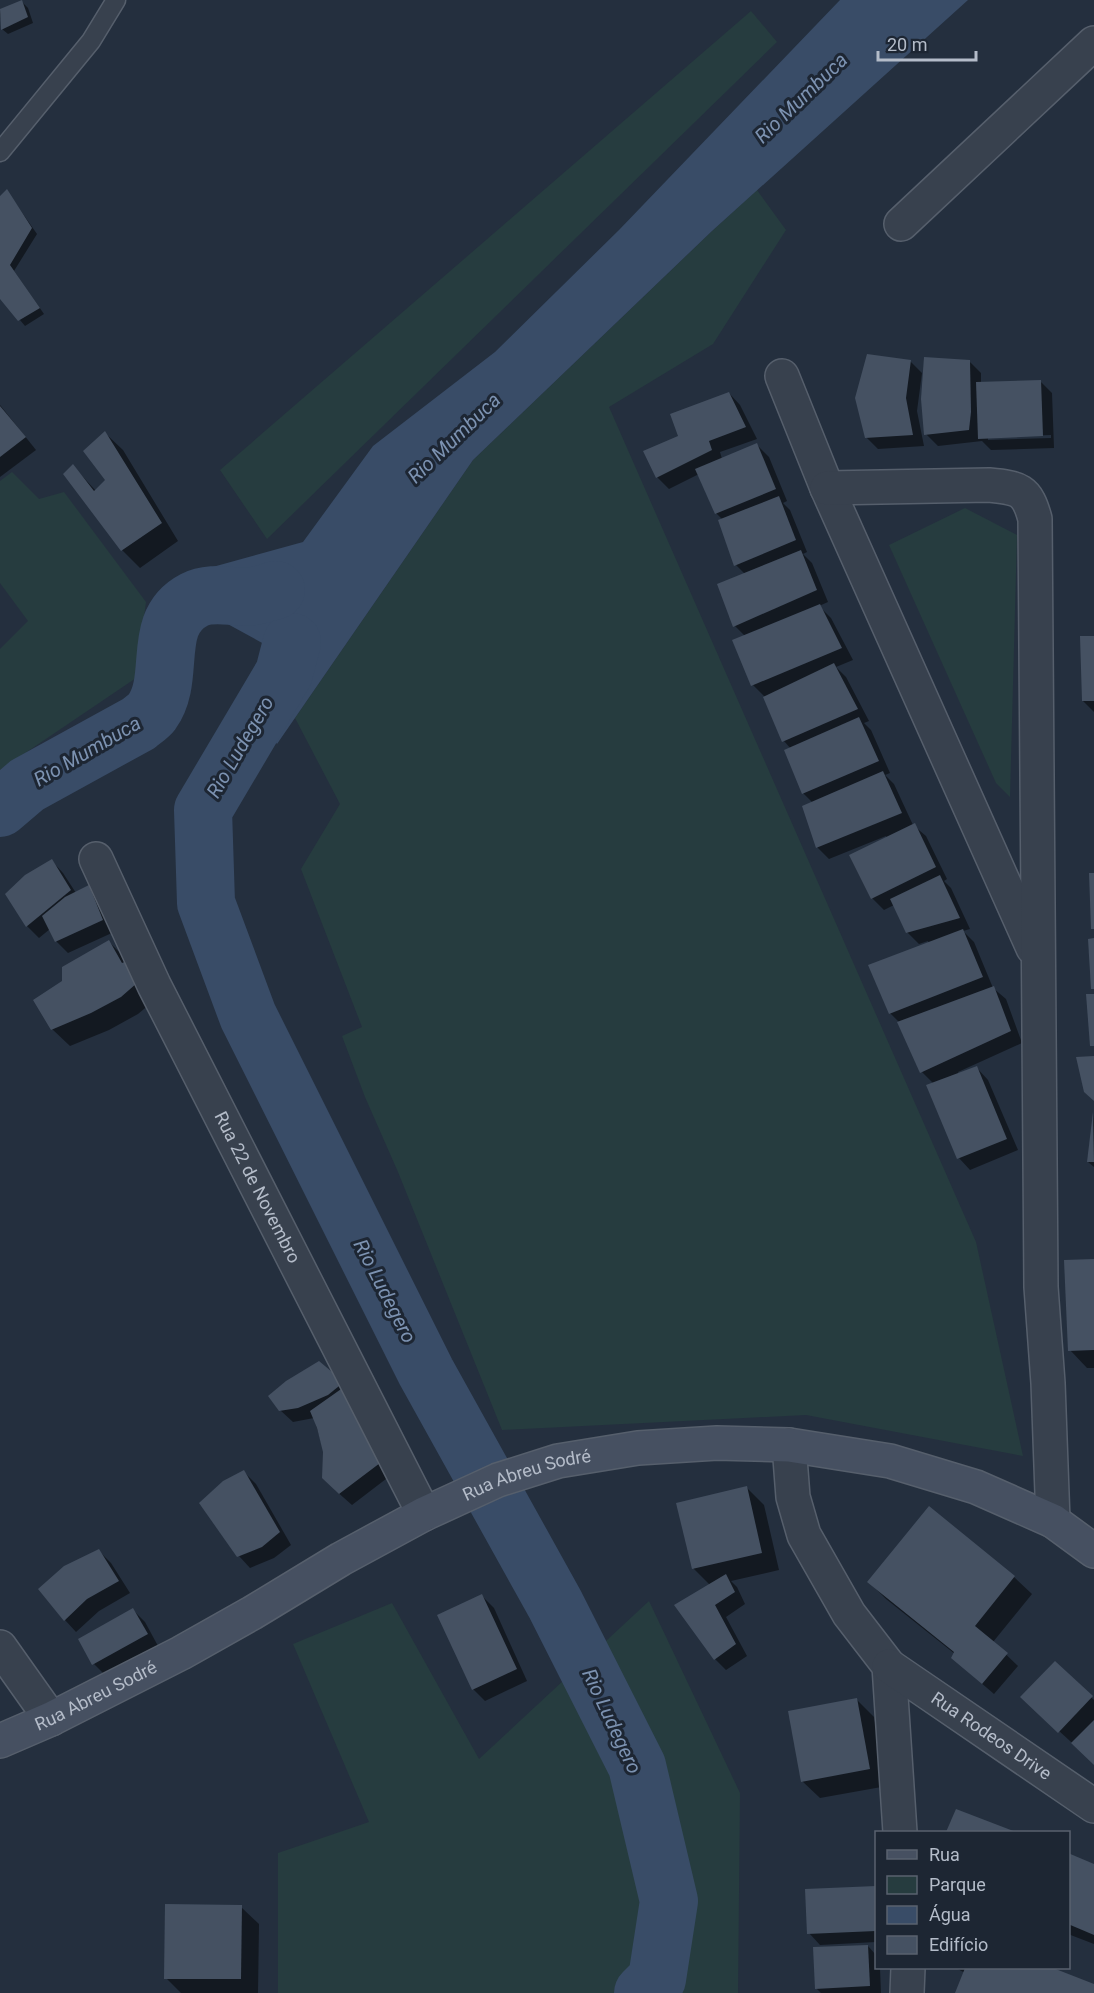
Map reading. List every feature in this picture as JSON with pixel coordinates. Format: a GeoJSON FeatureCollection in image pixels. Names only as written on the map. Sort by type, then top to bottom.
{"type":"FeatureCollection","features":[{"type":"Feature","properties":{"kind":"main road","name":"Rua Abreu Sodré"},"geometry":{"type":"LineString","coordinates":[[0,1741],[51,1719],[181,1653],[252,1613],[341,1558],[424,1514],[498,1480],[558,1461],[638,1448],[717,1443],[789,1445],[890,1461],[976,1487],[1053,1521],[1094,1551]]}},
{"type":"Feature","properties":{"kind":"street"},"geometry":{"type":"LineString","coordinates":[[901,224],[1094,43]]}},
{"type":"Feature","properties":{"kind":"street"},"geometry":{"type":"LineString","coordinates":[[782,376],[827,488],[1038,959]]}},
{"type":"Feature","properties":{"kind":"street"},"geometry":{"type":"LineString","coordinates":[[827,488],[989,485],[1011,487],[1022,492],[1030,501],[1035,519],[1041,1287],[1048,1383],[1053,1521]]}},
{"type":"Feature","properties":{"kind":"street","name":"Rua 22 de Novembro"},"geometry":{"type":"LineString","coordinates":[[96,859],[154,985],[424,1514]]}},
{"type":"Feature","properties":{"kind":"street","name":"Rua Rodeos Drive"},"geometry":{"type":"LineString","coordinates":[[789,1445],[793,1497],[804,1535],[849,1614],[890,1666],[1094,1806]]}},
{"type":"Feature","properties":{"kind":"street"},"geometry":{"type":"LineString","coordinates":[[0,1647],[51,1719]]}},
{"type":"Feature","properties":{"kind":"street"},"geometry":{"type":"LineString","coordinates":[[890,1666],[900,1831]]}},
{"type":"Feature","properties":{"kind":"street"},"geometry":{"type":"LineString","coordinates":[[907,1993],[908,1969]]}},
{"type":"Feature","properties":{"kind":"lane"},"geometry":{"type":"LineString","coordinates":[[0,152],[91,41],[116,0]]}},
{"type":"Feature","properties":{"kind":"green space"},"geometry":{"type":"Polygon","coordinates":[[[751,11],[777,42],[267,539],[220,470],[751,11]]]}},
{"type":"Feature","properties":{"kind":"green space"},"geometry":{"type":"Polygon","coordinates":[[[757,190],[786,230],[713,344],[609,407],[976,1242],[1023,1456],[806,1415],[502,1430],[342,1036],[362,1027],[301,869],[340,804],[295,718],[473,460],[757,190]]]}},
{"type":"Feature","properties":{"kind":"green space"},"geometry":{"type":"Polygon","coordinates":[[[12,472],[39,499],[64,492],[146,602],[136,678],[0,770],[0,649],[28,621],[0,583],[0,481],[12,472]]]}},
{"type":"Feature","properties":{"kind":"green space"},"geometry":{"type":"Polygon","coordinates":[[[965,508],[1017,535],[1010,797],[996,783],[889,545],[965,508]]]}},
{"type":"Feature","properties":{"kind":"green space"},"geometry":{"type":"Polygon","coordinates":[[[649,1601],[740,1793],[738,1993],[278,1993],[278,1853],[369,1822],[293,1644],[392,1603],[479,1759],[649,1601]]]}},
{"type":"Feature","properties":{"kind":"water"},"geometry":{"type":"Polygon","coordinates":[[[840,0],[968,0],[712,231],[473,460],[277,744],[251,703],[264,644],[213,616],[180,576],[303,542],[373,446],[495,352],[619,230],[840,0]]]}},
{"type":"Feature","properties":{"kind":"building"},"geometry":{"type":"Polygon","coordinates":[[[22,0],[28,17],[1,30],[0,9],[22,0]]]}},
{"type":"Feature","properties":{"kind":"building"},"geometry":{"type":"Polygon","coordinates":[[[7,189],[32,228],[10,265],[40,308],[18,321],[0,299],[0,196],[7,189]]]}},
{"type":"Feature","properties":{"kind":"building"},"geometry":{"type":"Polygon","coordinates":[[[867,354],[911,360],[906,398],[913,435],[865,438],[855,398],[867,354]]]}},
{"type":"Feature","properties":{"kind":"building"},"geometry":{"type":"Polygon","coordinates":[[[924,357],[970,360],[969,430],[924,435],[921,399],[924,357]]]}},
{"type":"Feature","properties":{"kind":"building"},"geometry":{"type":"Polygon","coordinates":[[[1041,380],[1043,436],[978,439],[976,382],[1041,380]]]}},
{"type":"Feature","properties":{"kind":"building"},"geometry":{"type":"Polygon","coordinates":[[[729,392],[746,427],[709,441],[712,450],[656,478],[643,451],[678,436],[670,414],[729,392]]]}},
{"type":"Feature","properties":{"kind":"building"},"geometry":{"type":"Polygon","coordinates":[[[0,406],[26,437],[0,457],[0,406]]]}},
{"type":"Feature","properties":{"kind":"building"},"geometry":{"type":"Polygon","coordinates":[[[105,431],[162,523],[121,551],[63,474],[73,464],[94,491],[105,480],[83,451],[105,431]]]}},
{"type":"Feature","properties":{"kind":"building"},"geometry":{"type":"Polygon","coordinates":[[[757,443],[776,489],[715,514],[695,469],[757,443]]]}},
{"type":"Feature","properties":{"kind":"building"},"geometry":{"type":"Polygon","coordinates":[[[779,496],[796,540],[734,566],[718,520],[779,496]]]}},
{"type":"Feature","properties":{"kind":"building"},"geometry":{"type":"Polygon","coordinates":[[[801,550],[817,590],[733,627],[717,584],[801,550]]]}},
{"type":"Feature","properties":{"kind":"building"},"geometry":{"type":"Polygon","coordinates":[[[820,604],[842,648],[751,686],[732,640],[820,604]]]}},
{"type":"Feature","properties":{"kind":"building"},"geometry":{"type":"Polygon","coordinates":[[[1080,636],[1094,636],[1094,701],[1082,701],[1080,636]]]}},
{"type":"Feature","properties":{"kind":"building"},"geometry":{"type":"Polygon","coordinates":[[[834,663],[858,709],[782,742],[763,697],[834,663]]]}},
{"type":"Feature","properties":{"kind":"building"},"geometry":{"type":"Polygon","coordinates":[[[859,717],[879,761],[802,794],[784,750],[859,717]]]}},
{"type":"Feature","properties":{"kind":"building"},"geometry":{"type":"Polygon","coordinates":[[[883,771],[902,813],[816,848],[802,806],[883,771]]]}},
{"type":"Feature","properties":{"kind":"building"},"geometry":{"type":"Polygon","coordinates":[[[915,823],[936,867],[871,899],[849,855],[915,823]]]}},
{"type":"Feature","properties":{"kind":"building"},"geometry":{"type":"Polygon","coordinates":[[[52,859],[71,890],[26,927],[5,894],[25,875],[52,859]]]}},
{"type":"Feature","properties":{"kind":"building"},"geometry":{"type":"Polygon","coordinates":[[[1089,873],[1094,873],[1094,929],[1091,929],[1089,873]]]}},
{"type":"Feature","properties":{"kind":"building"},"geometry":{"type":"Polygon","coordinates":[[[940,875],[960,918],[906,933],[890,899],[940,875]]]}},
{"type":"Feature","properties":{"kind":"building"},"geometry":{"type":"Polygon","coordinates":[[[89,885],[103,920],[55,942],[42,916],[65,897],[89,885]]]}},
{"type":"Feature","properties":{"kind":"building"},"geometry":{"type":"Polygon","coordinates":[[[963,929],[983,977],[889,1014],[868,965],[963,929]]]}},
{"type":"Feature","properties":{"kind":"building"},"geometry":{"type":"Polygon","coordinates":[[[1094,938],[1094,989],[1091,989],[1088,939],[1094,938]]]}},
{"type":"Feature","properties":{"kind":"building"},"geometry":{"type":"Polygon","coordinates":[[[109,940],[122,963],[136,957],[145,976],[121,997],[51,1030],[33,1000],[62,981],[62,967],[109,940]]]}},
{"type":"Feature","properties":{"kind":"building"},"geometry":{"type":"Polygon","coordinates":[[[994,986],[1011,1031],[920,1073],[897,1022],[994,986]]]}},
{"type":"Feature","properties":{"kind":"building"},"geometry":{"type":"Polygon","coordinates":[[[1086,994],[1094,994],[1094,1046],[1090,1046],[1086,994]]]}},
{"type":"Feature","properties":{"kind":"building"},"geometry":{"type":"Polygon","coordinates":[[[1094,1056],[1094,1101],[1084,1092],[1076,1057],[1094,1056]]]}},
{"type":"Feature","properties":{"kind":"building"},"geometry":{"type":"Polygon","coordinates":[[[977,1066],[1007,1139],[957,1159],[926,1085],[977,1066]]]}},
{"type":"Feature","properties":{"kind":"building"},"geometry":{"type":"Polygon","coordinates":[[[1093,1112],[1094,1162],[1087,1162],[1093,1112]]]}},
{"type":"Feature","properties":{"kind":"building"},"geometry":{"type":"Polygon","coordinates":[[[1094,1259],[1094,1350],[1068,1351],[1064,1260],[1094,1259]]]}},
{"type":"Feature","properties":{"kind":"building"},"geometry":{"type":"Polygon","coordinates":[[[319,1361],[344,1382],[328,1395],[298,1408],[279,1411],[268,1396],[286,1381],[319,1361]]]}},
{"type":"Feature","properties":{"kind":"building"},"geometry":{"type":"Polygon","coordinates":[[[344,1387],[388,1457],[339,1494],[322,1478],[323,1452],[310,1411],[344,1387]]]}},
{"type":"Feature","properties":{"kind":"building"},"geometry":{"type":"Polygon","coordinates":[[[244,1470],[280,1532],[262,1547],[237,1557],[199,1503],[223,1481],[244,1470]]]}},
{"type":"Feature","properties":{"kind":"building"},"geometry":{"type":"Polygon","coordinates":[[[747,1486],[762,1553],[692,1569],[676,1503],[747,1486]]]}},
{"type":"Feature","properties":{"kind":"building"},"geometry":{"type":"Polygon","coordinates":[[[929,1506],[1015,1576],[975,1626],[1008,1653],[982,1684],[951,1658],[954,1652],[867,1582],[929,1506]]]}},
{"type":"Feature","properties":{"kind":"building"},"geometry":{"type":"Polygon","coordinates":[[[99,1549],[119,1581],[87,1599],[64,1621],[38,1589],[64,1566],[99,1549]]]}},
{"type":"Feature","properties":{"kind":"building"},"geometry":{"type":"Polygon","coordinates":[[[726,1574],[735,1592],[715,1605],[736,1644],[714,1660],[674,1605],[726,1574]]]}},
{"type":"Feature","properties":{"kind":"building"},"geometry":{"type":"Polygon","coordinates":[[[482,1594],[517,1669],[472,1690],[437,1615],[482,1594]]]}},
{"type":"Feature","properties":{"kind":"building"},"geometry":{"type":"Polygon","coordinates":[[[133,1608],[148,1634],[92,1665],[78,1639],[133,1608]]]}},
{"type":"Feature","properties":{"kind":"building"},"geometry":{"type":"Polygon","coordinates":[[[1055,1661],[1093,1696],[1058,1733],[1020,1697],[1055,1661]]]}},
{"type":"Feature","properties":{"kind":"building"},"geometry":{"type":"Polygon","coordinates":[[[857,1698],[870,1769],[801,1782],[788,1711],[857,1698]]]}},
{"type":"Feature","properties":{"kind":"building"},"geometry":{"type":"Polygon","coordinates":[[[1094,1720],[1094,1765],[1071,1743],[1094,1720]]]}},
{"type":"Feature","properties":{"kind":"building"},"geometry":{"type":"Polygon","coordinates":[[[956,1809],[1013,1831],[946,1831],[956,1809]]]}},
{"type":"Feature","properties":{"kind":"building"},"geometry":{"type":"Polygon","coordinates":[[[1070,1854],[1094,1864],[1094,1935],[1070,1925],[1070,1854]]]}},
{"type":"Feature","properties":{"kind":"building"},"geometry":{"type":"Polygon","coordinates":[[[875,1886],[875,1931],[807,1934],[805,1889],[875,1886]]]}},
{"type":"Feature","properties":{"kind":"building"},"geometry":{"type":"Polygon","coordinates":[[[165,1904],[242,1905],[241,1979],[164,1979],[165,1904]]]}},
{"type":"Feature","properties":{"kind":"building"},"geometry":{"type":"Polygon","coordinates":[[[868,1945],[870,1986],[815,1989],[813,1947],[868,1945]]]}},
{"type":"Feature","properties":{"kind":"building"},"geometry":{"type":"Polygon","coordinates":[[[965,1969],[1056,1969],[1094,1984],[1094,1993],[955,1993],[965,1969]]]}},
{"type":"Feature","properties":{"kind":"waterway","name":"Rio Mumbuca"},"geometry":{"type":"LineString","coordinates":[[0,808],[27,785],[138,724],[151,714],[163,683],[168,636],[172,622],[181,610],[201,597],[254,596],[276,590]]}},
{"type":"Feature","properties":{"kind":"waterway","name":"Rio Ludegero"},"geometry":{"type":"LineString","coordinates":[[292,642],[284,673],[203,810],[206,903],[248,1016],[426,1372],[555,1604],[637,1766],[669,1901],[657,1979],[643,1993]]}}]}
